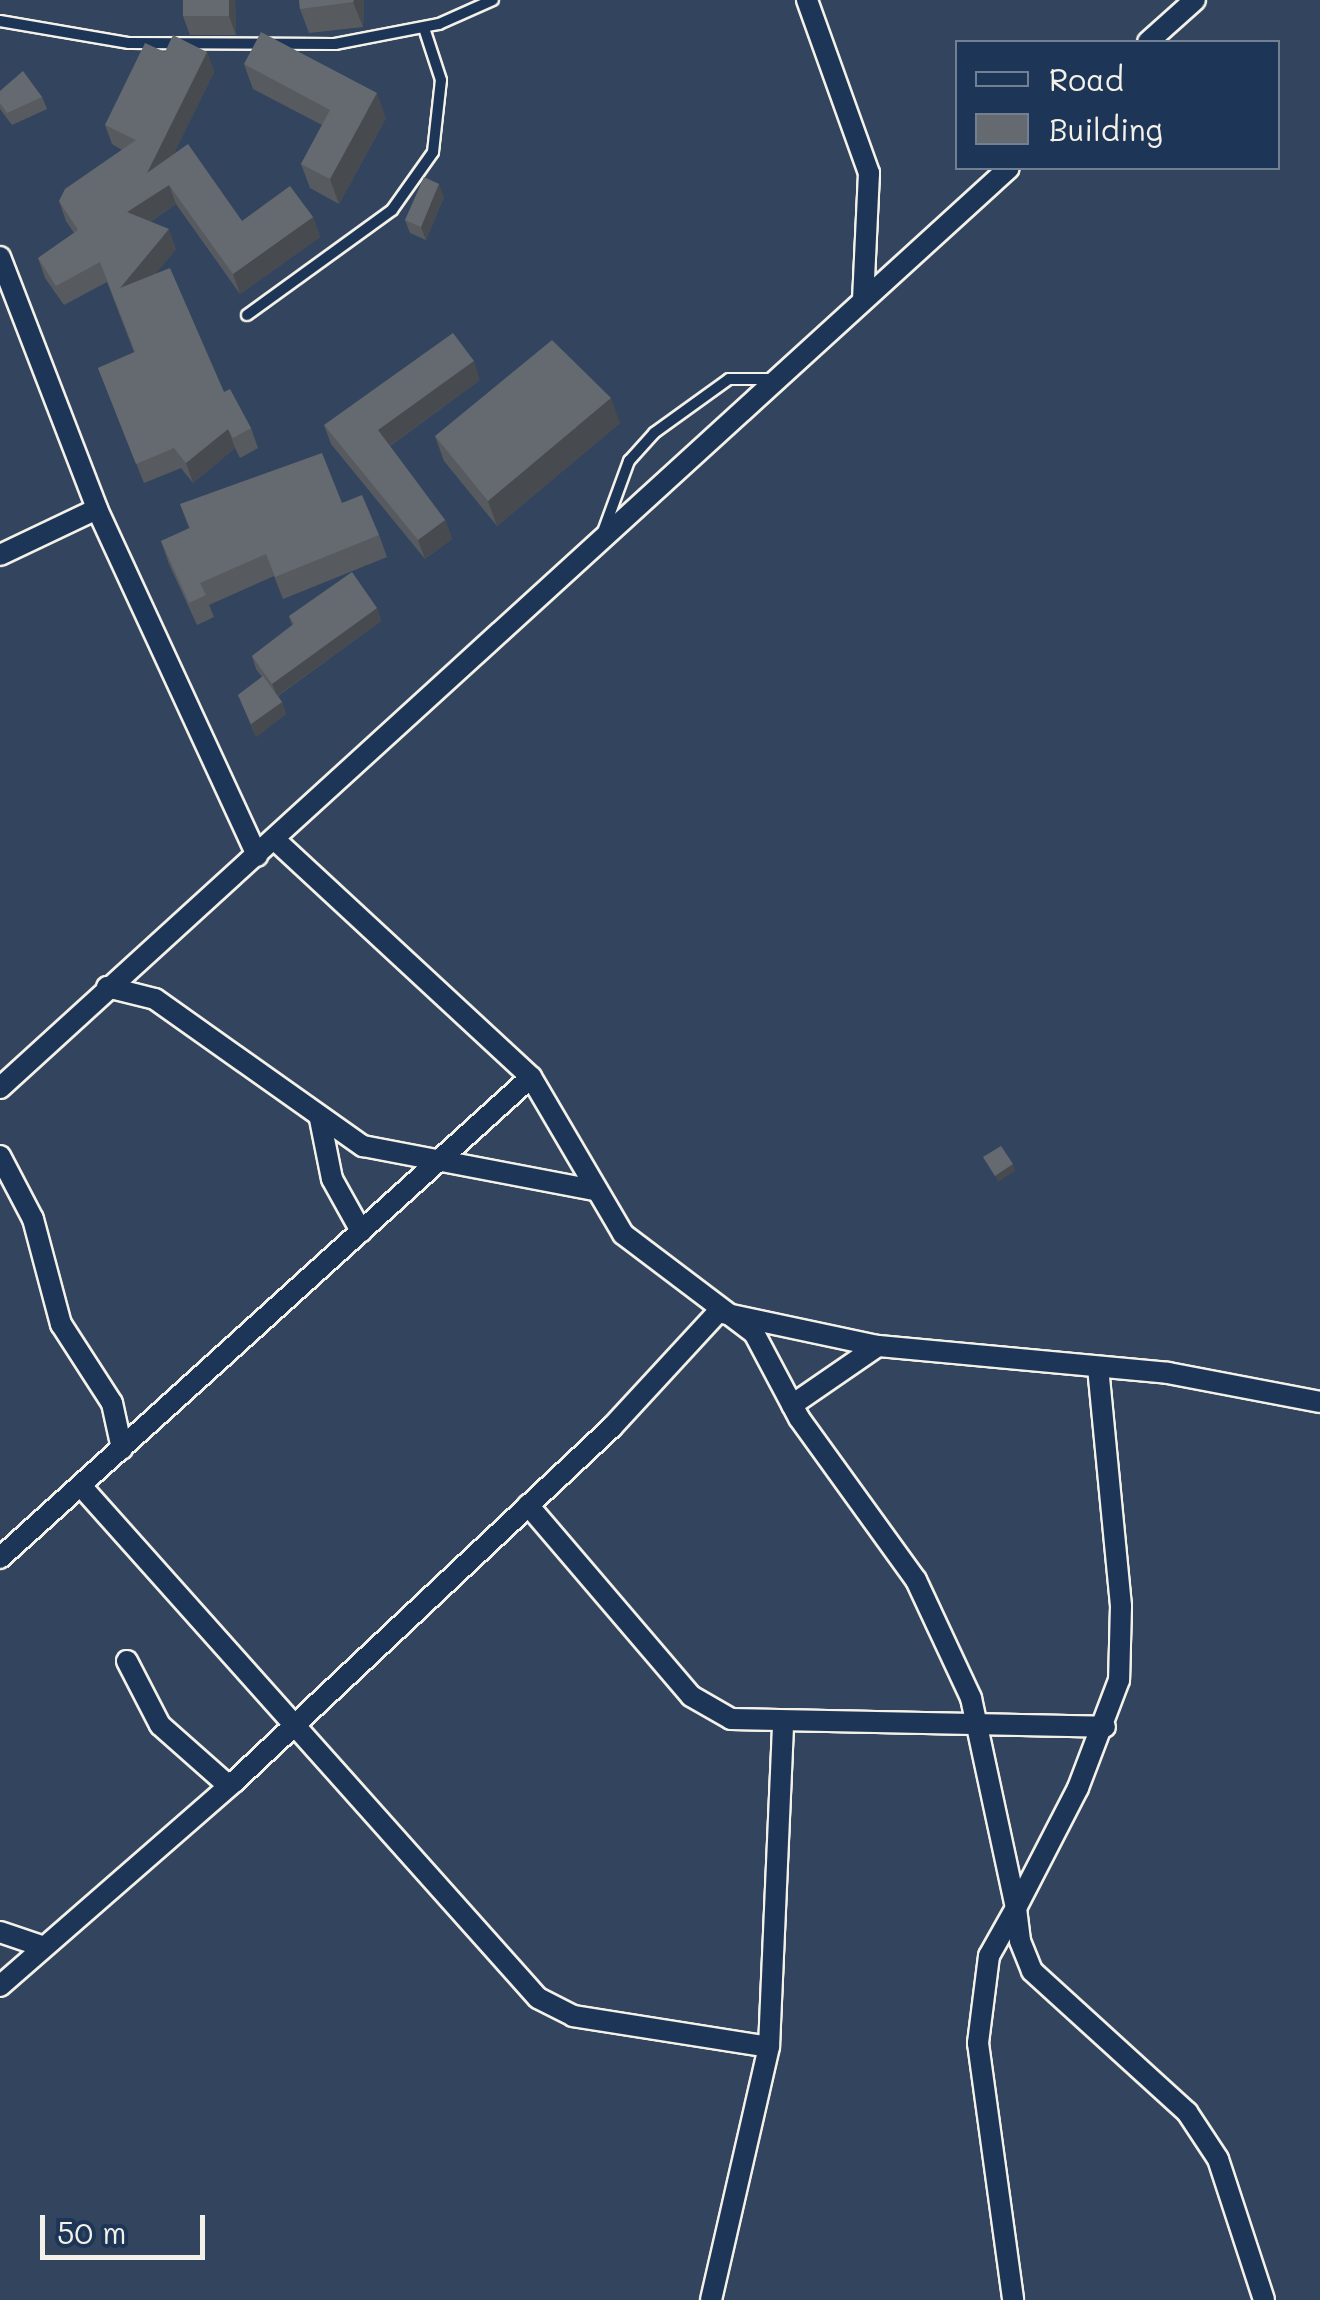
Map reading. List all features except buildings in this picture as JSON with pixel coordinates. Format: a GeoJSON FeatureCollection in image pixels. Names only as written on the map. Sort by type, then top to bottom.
{"type":"FeatureCollection","features":[{"type":"Feature","properties":{"kind":"street"},"geometry":{"type":"LineString","coordinates":[[807,0],[869,172],[863,298]]}},
{"type":"Feature","properties":{"kind":"street"},"geometry":{"type":"LineString","coordinates":[[1150,40],[1195,0]]}},
{"type":"Feature","properties":{"kind":"street"},"geometry":{"type":"LineString","coordinates":[[0,1088],[107,986],[257,856],[603,532],[1007,170]]}},
{"type":"Feature","properties":{"kind":"street"},"geometry":{"type":"LineString","coordinates":[[0,256],[98,509],[257,856]]}},
{"type":"Feature","properties":{"kind":"street"},"geometry":{"type":"LineString","coordinates":[[0,556],[98,509]]}},
{"type":"Feature","properties":{"kind":"street"},"geometry":{"type":"LineString","coordinates":[[274,839],[530,1076],[623,1234],[718,1312],[754,1334],[792,1405],[916,1580],[971,1698],[1032,1971],[1140,2062],[1218,2159],[1264,2300]]}},
{"type":"Feature","properties":{"kind":"street"},"geometry":{"type":"LineString","coordinates":[[107,986],[155,999],[320,1119],[382,1152],[442,1159],[594,1190]]}},
{"type":"Feature","properties":{"kind":"street"},"geometry":{"type":"LineString","coordinates":[[0,1558],[530,1076]]}},
{"type":"Feature","properties":{"kind":"street"},"geometry":{"type":"LineString","coordinates":[[320,1119],[332,1180],[362,1231]]}},
{"type":"Feature","properties":{"kind":"street"},"geometry":{"type":"LineString","coordinates":[[0,1156],[34,1219],[61,1324],[112,1403],[122,1449]]}},
{"type":"Feature","properties":{"kind":"street"},"geometry":{"type":"LineString","coordinates":[[718,1312],[878,1346],[1098,1367],[1320,1402]]}},
{"type":"Feature","properties":{"kind":"street"},"geometry":{"type":"LineString","coordinates":[[0,1986],[229,1786],[528,1504],[718,1312]]}},
{"type":"Feature","properties":{"kind":"street"},"geometry":{"type":"LineString","coordinates":[[792,1405],[878,1346]]}},
{"type":"Feature","properties":{"kind":"street"},"geometry":{"type":"LineString","coordinates":[[1013,2300],[978,2043],[989,1956],[1105,1727],[1119,1680],[1122,1606],[1098,1367]]}},
{"type":"Feature","properties":{"kind":"street"},"geometry":{"type":"LineString","coordinates":[[81,1486],[295,1721],[538,1998],[573,2016],[769,2048]]}},
{"type":"Feature","properties":{"kind":"street"},"geometry":{"type":"LineString","coordinates":[[528,1504],[690,1696],[730,1719],[782,1725],[1105,1727]]}},
{"type":"Feature","properties":{"kind":"street"},"geometry":{"type":"LineString","coordinates":[[127,1661],[160,1725],[229,1786]]}},
{"type":"Feature","properties":{"kind":"street"},"geometry":{"type":"LineString","coordinates":[[711,2300],[769,2048],[782,1725]]}},
{"type":"Feature","properties":{"kind":"street"},"geometry":{"type":"LineString","coordinates":[[0,1932],[44,1947]]}},
{"type":"Feature","properties":{"kind":"lane"},"geometry":{"type":"LineString","coordinates":[[0,21],[210,46],[335,44],[424,28],[493,0]]}},
{"type":"Feature","properties":{"kind":"lane"},"geometry":{"type":"LineString","coordinates":[[247,315],[392,210],[433,152],[441,80],[424,28]]}},
{"type":"Feature","properties":{"kind":"lane"},"geometry":{"type":"LineString","coordinates":[[603,532],[628,461],[654,433],[729,378],[771,379]]}}]}
